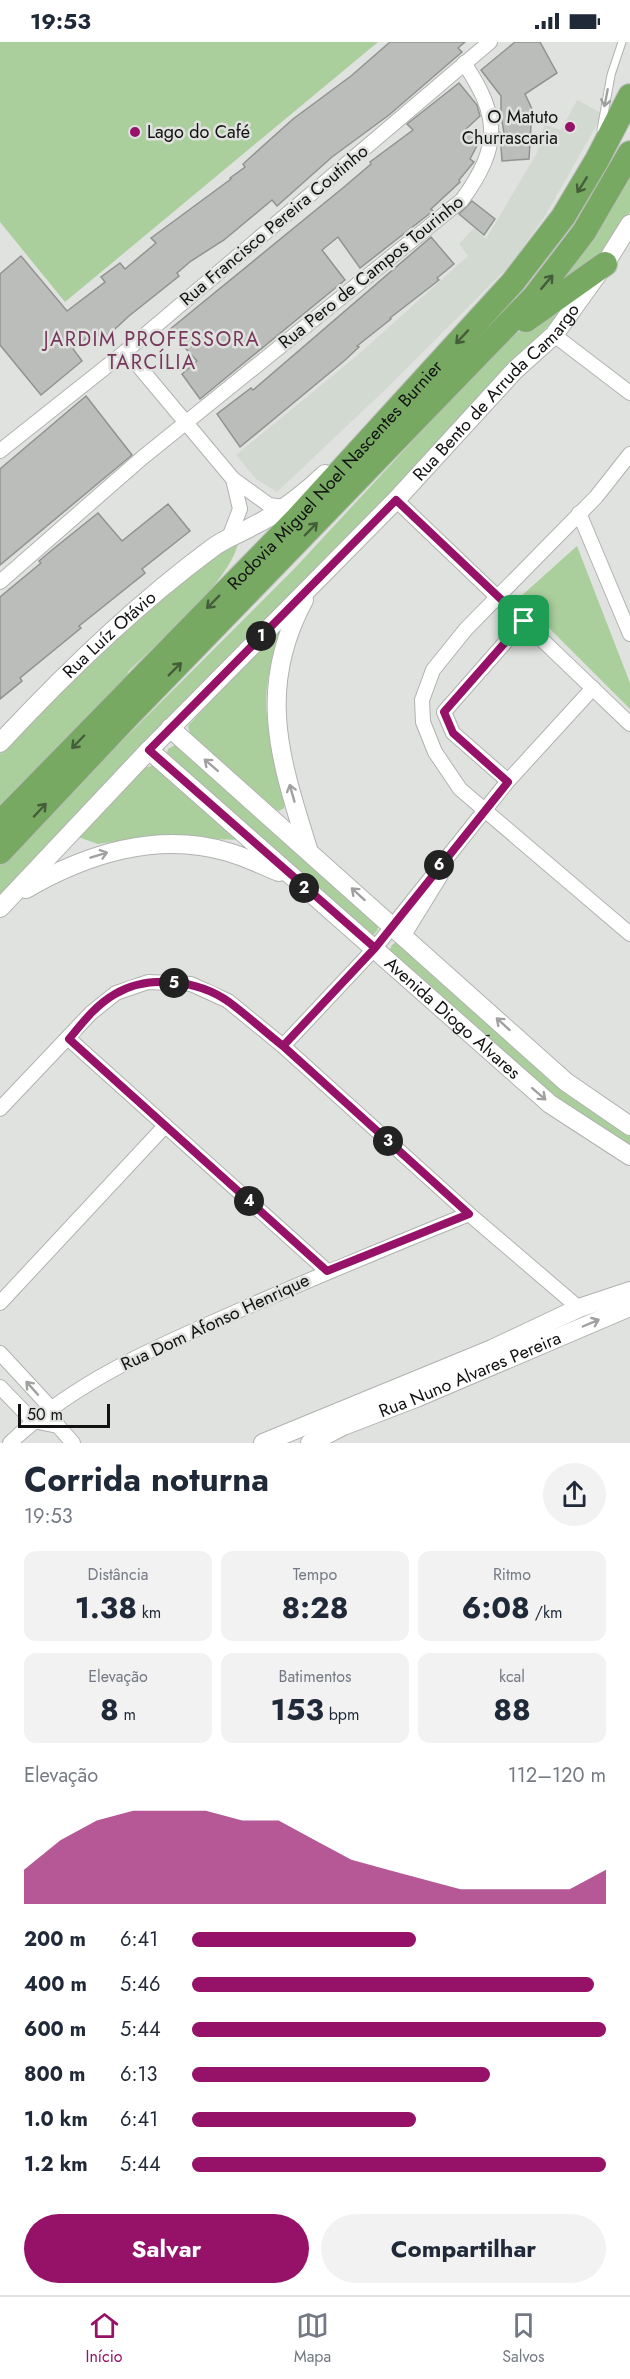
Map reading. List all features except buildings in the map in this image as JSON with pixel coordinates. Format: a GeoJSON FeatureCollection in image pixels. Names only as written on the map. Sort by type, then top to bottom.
{"type":"FeatureCollection","features":[{"type":"Feature","properties":{"kind":"highway","name":"Rodovia Miguel Noel Nascentes Burnier"},"geometry":{"type":"LineString","coordinates":[[0,823],[296,520],[513,282],[562,217],[597,160],[630,96]]}},
{"type":"Feature","properties":{"kind":"highway","name":"Rodovia Miguel Noel Nascentes Burnier"},"geometry":{"type":"LineString","coordinates":[[0,852],[560,267],[602,204],[630,153]]}},
{"type":"Feature","properties":{"kind":"highway"},"geometry":{"type":"LineString","coordinates":[[493,339],[537,313],[605,264]]}},
{"type":"Feature","properties":{"kind":"street","name":"Rua Francisco Pereira Coutinho"},"geometry":{"type":"LineString","coordinates":[[0,451],[126,351],[490,42]]}},
{"type":"Feature","properties":{"kind":"street","name":"Rua Pero de Campos Tourinho"},"geometry":{"type":"LineString","coordinates":[[0,582],[185,424],[462,200],[477,180],[485,160],[492,121],[487,101],[465,63]]}},
{"type":"Feature","properties":{"kind":"street","name":"Rua Bento de Arruda Camargo"},"geometry":{"type":"LineString","coordinates":[[4,903],[170,728],[396,500],[515,370],[554,335],[605,264],[630,224]]}},
{"type":"Feature","properties":{"kind":"street"},"geometry":{"type":"LineString","coordinates":[[554,335],[630,393]]}},
{"type":"Feature","properties":{"kind":"street"},"geometry":{"type":"LineString","coordinates":[[126,351],[233,479],[268,505],[284,507]]}},
{"type":"Feature","properties":{"kind":"street","name":"Rua Luíz Otávio"},"geometry":{"type":"LineString","coordinates":[[0,743],[89,651],[191,564],[230,535],[251,528],[284,507],[315,483],[349,449],[379,428]]}},
{"type":"Feature","properties":{"kind":"street"},"geometry":{"type":"LineString","coordinates":[[630,454],[596,497],[466,629],[433,670],[422,700],[423,722],[435,752],[460,789],[599,910],[630,934]]}},
{"type":"Feature","properties":{"kind":"street"},"geometry":{"type":"LineString","coordinates":[[230,535],[240,509],[233,479]]}},
{"type":"Feature","properties":{"kind":"street"},"geometry":{"type":"LineString","coordinates":[[396,500],[498,595],[630,724]]}},
{"type":"Feature","properties":{"kind":"street"},"geometry":{"type":"LineString","coordinates":[[579,513],[625,609],[630,634]]}},
{"type":"Feature","properties":{"kind":"street"},"geometry":{"type":"LineString","coordinates":[[308,849],[287,776],[278,732],[276,693],[279,661],[289,628],[312,585]]}},
{"type":"Feature","properties":{"kind":"street"},"geometry":{"type":"LineString","coordinates":[[453,733],[444,712],[524,621]]}},
{"type":"Feature","properties":{"kind":"street"},"geometry":{"type":"LineString","coordinates":[[283,1046],[375,948],[398,929],[460,842],[508,782],[593,688]]}},
{"type":"Feature","properties":{"kind":"street"},"geometry":{"type":"LineString","coordinates":[[423,722],[453,733],[508,782]]}},
{"type":"Feature","properties":{"kind":"street","name":"Avenida Diogo Álvares"},"geometry":{"type":"LineString","coordinates":[[170,728],[398,929],[566,1082],[630,1126]]}},
{"type":"Feature","properties":{"kind":"street","name":"Avenida Diogo Álvares"},"geometry":{"type":"LineString","coordinates":[[149,750],[550,1104],[630,1156]]}},
{"type":"Feature","properties":{"kind":"street"},"geometry":{"type":"LineString","coordinates":[[4,903],[53,873],[97,855],[135,846],[183,844],[227,851],[292,877]]}},
{"type":"Feature","properties":{"kind":"street"},"geometry":{"type":"LineString","coordinates":[[0,1109],[69,1039],[91,1012],[116,993],[148,982],[191,984],[228,1001],[283,1046],[469,1214],[579,1308]]}},
{"type":"Feature","properties":{"kind":"street"},"geometry":{"type":"LineString","coordinates":[[69,1039],[327,1271]]}},
{"type":"Feature","properties":{"kind":"street"},"geometry":{"type":"LineString","coordinates":[[0,1303],[165,1126]]}},
{"type":"Feature","properties":{"kind":"street","name":"Rua Dom Afonso Henrique"},"geometry":{"type":"LineString","coordinates":[[10,1443],[50,1407],[135,1357],[327,1271],[469,1214]]}},
{"type":"Feature","properties":{"kind":"street","name":"Rua Nuno Alvares Pereira"},"geometry":{"type":"LineString","coordinates":[[320,1436],[346,1409],[492,1349],[579,1308],[630,1291]]}},
{"type":"Feature","properties":{"kind":"street","name":"Rua Nuno Alvares Pereira"},"geometry":{"type":"LineString","coordinates":[[320,1436],[630,1307]]}},
{"type":"Feature","properties":{"kind":"street"},"geometry":{"type":"LineString","coordinates":[[0,1353],[50,1407],[58,1426],[73,1443]]}},
{"type":"Feature","properties":{"kind":"street"},"geometry":{"type":"LineString","coordinates":[[16,1370],[0,1386],[33,1421],[58,1426]]}},
{"type":"Feature","properties":{"kind":"street"},"geometry":{"type":"LineString","coordinates":[[263,1443],[320,1436]]}},
{"type":"Feature","properties":{"kind":"lane"},"geometry":{"type":"LineString","coordinates":[[597,160],[611,75],[622,42]]}},
{"type":"Feature","properties":{"kind":"shaded area"},"geometry":{"type":"Polygon","coordinates":[[[577,100],[603,114],[545,216],[511,264],[387,388],[277,492],[256,479],[236,455],[359,354],[468,256],[459,244],[474,228],[486,239],[538,151],[544,124],[561,130],[577,100]]]}},
{"type":"Feature","properties":{"kind":"green space","name":"Lago do Café"},"geometry":{"type":"Polygon","coordinates":[[[0,42],[378,42],[65,302],[0,222],[0,42]]]}},
{"type":"Feature","properties":{"kind":"green space"},"geometry":{"type":"Polygon","coordinates":[[[630,178],[630,212],[593,263],[564,284],[564,273],[601,226],[630,178]]]}},
{"type":"Feature","properties":{"kind":"green space"},"geometry":{"type":"Polygon","coordinates":[[[553,311],[560,313],[507,371],[0,896],[0,863],[295,568],[506,340],[553,311]]]}},
{"type":"Feature","properties":{"kind":"green space"},"geometry":{"type":"Polygon","coordinates":[[[238,543],[232,559],[208,593],[128,672],[125,683],[0,814],[0,754],[83,668],[142,613],[204,564],[238,543]]]}},
{"type":"Feature","properties":{"kind":"green space"},"geometry":{"type":"Polygon","coordinates":[[[577,546],[630,683],[630,709],[519,598],[577,546]]]}},
{"type":"Feature","properties":{"kind":"green space"},"geometry":{"type":"Polygon","coordinates":[[[294,607],[273,658],[266,700],[271,742],[285,795],[284,808],[279,811],[270,808],[193,744],[188,726],[294,607]]]}},
{"type":"Feature","properties":{"kind":"green space"},"geometry":{"type":"Polygon","coordinates":[[[175,745],[380,921],[377,931],[370,938],[166,757],[168,749],[175,745]]]}},
{"type":"Feature","properties":{"kind":"green space"},"geometry":{"type":"Polygon","coordinates":[[[158,764],[244,840],[147,837],[98,844],[78,837],[144,768],[158,764]]]}},
{"type":"Feature","properties":{"kind":"green space"},"geometry":{"type":"Polygon","coordinates":[[[399,940],[630,1133],[630,1146],[560,1104],[388,954],[392,945],[399,940]]]}},
{"type":"Feature","properties":{"kind":"place","name":"O Matuto Churrascaria"},"geometry":{"type":"Point","coordinates":[570,127]}},
{"type":"Feature","properties":{"kind":"place","name":"Lago do Café"},"geometry":{"type":"Point","coordinates":[135,132]}},
{"type":"Feature","properties":{"kind":"district","name":"JARDIM PROFESSORA TARCÍLIA"},"geometry":{"type":"Point","coordinates":[152,350]}},
{"type":"Feature","properties":{"kind":"route"},"geometry":{"type":"LineString","coordinates":[[524,621],[396,500],[149,750],[375,948],[283,1046],[469,1214],[327,1271],[69,1039],[91,1012],[116,993],[148,982],[191,984],[228,1001],[283,1046],[329,997],[375,948],[442,861],[508,782],[453,733],[444,712],[524,621]]}}]}
